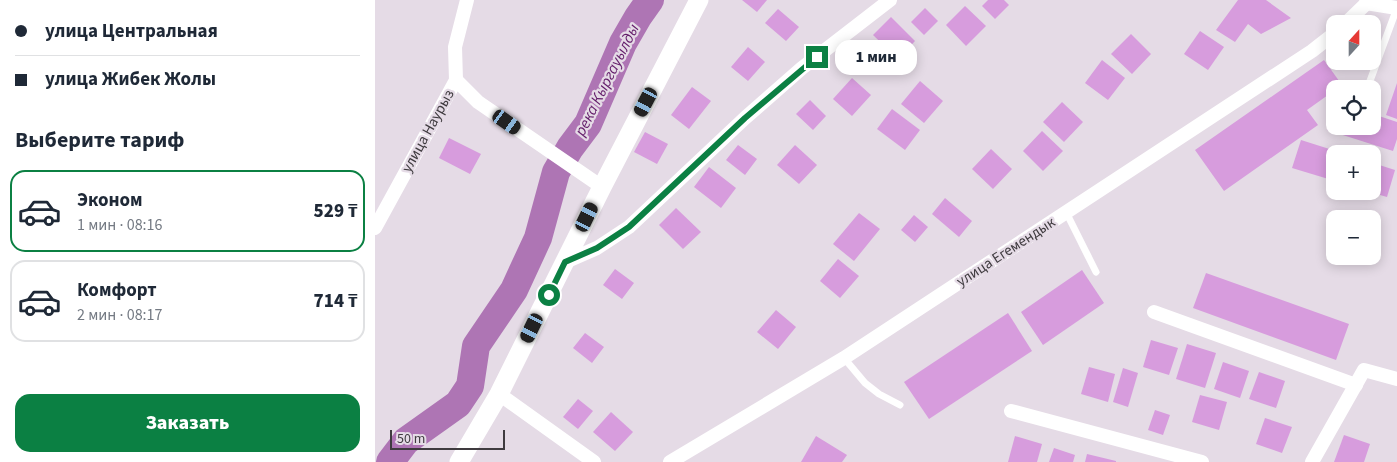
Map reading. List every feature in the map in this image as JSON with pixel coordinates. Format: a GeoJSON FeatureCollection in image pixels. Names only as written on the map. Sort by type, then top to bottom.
{"type":"FeatureCollection","features":[{"type":"Feature","properties":{"kind":"main road"},"geometry":{"type":"LineString","coordinates":[[459,462],[499,394],[602,187],[699,0]]}},
{"type":"Feature","properties":{"kind":"street","name":"улица Наурыз"},"geometry":{"type":"LineString","coordinates":[[375,228],[456,80],[455,48],[467,0]]}},
{"type":"Feature","properties":{"kind":"street"},"geometry":{"type":"LineString","coordinates":[[565,262],[597,248],[629,227],[745,118],[788,81],[890,0]]}},
{"type":"Feature","properties":{"kind":"street"},"geometry":{"type":"LineString","coordinates":[[1354,15],[1368,2],[1397,8]]}},
{"type":"Feature","properties":{"kind":"street","name":"улица Егемендык"},"geometry":{"type":"LineString","coordinates":[[671,462],[845,358],[1326,40]]}},
{"type":"Feature","properties":{"kind":"street"},"geometry":{"type":"LineString","coordinates":[[456,80],[478,102],[602,187]]}},
{"type":"Feature","properties":{"kind":"street"},"geometry":{"type":"LineString","coordinates":[[1153,312],[1356,385]]}},
{"type":"Feature","properties":{"kind":"street"},"geometry":{"type":"LineString","coordinates":[[1312,462],[1364,370],[1397,379]]}},
{"type":"Feature","properties":{"kind":"street"},"geometry":{"type":"LineString","coordinates":[[499,394],[594,462]]}},
{"type":"Feature","properties":{"kind":"street"},"geometry":{"type":"LineString","coordinates":[[1011,411],[1202,462]]}},
{"type":"Feature","properties":{"kind":"lane"},"geometry":{"type":"LineString","coordinates":[[1370,80],[1397,8]]}},
{"type":"Feature","properties":{"kind":"lane"},"geometry":{"type":"LineString","coordinates":[[1066,212],[1096,272]]}},
{"type":"Feature","properties":{"kind":"lane"},"geometry":{"type":"LineString","coordinates":[[845,358],[865,383],[879,394],[900,405]]}},
{"type":"Feature","properties":{"kind":"building"},"geometry":{"type":"Polygon","coordinates":[[[742,0],[767,0],[757,12],[742,0]]]}},
{"type":"Feature","properties":{"kind":"building"},"geometry":{"type":"Polygon","coordinates":[[[988,0],[1004,0],[1009,5],[995,19],[982,6],[988,0]]]}},
{"type":"Feature","properties":{"kind":"building"},"geometry":{"type":"Polygon","coordinates":[[[1238,0],[1266,0],[1291,18],[1261,34],[1248,24],[1235,42],[1216,30],[1238,0]]]}},
{"type":"Feature","properties":{"kind":"building"},"geometry":{"type":"Polygon","coordinates":[[[965,6],[986,26],[966,46],[946,25],[965,6]]]}},
{"type":"Feature","properties":{"kind":"building"},"geometry":{"type":"Polygon","coordinates":[[[925,8],[938,21],[924,35],[911,22],[925,8]]]}},
{"type":"Feature","properties":{"kind":"building"},"geometry":{"type":"Polygon","coordinates":[[[778,9],[799,27],[786,41],[765,23],[778,9]]]}},
{"type":"Feature","properties":{"kind":"building"},"geometry":{"type":"Polygon","coordinates":[[[891,17],[915,41],[898,59],[873,35],[891,17]]]}},
{"type":"Feature","properties":{"kind":"building"},"geometry":{"type":"Polygon","coordinates":[[[1200,31],[1224,47],[1208,70],[1184,54],[1200,31]]]}},
{"type":"Feature","properties":{"kind":"building"},"geometry":{"type":"Polygon","coordinates":[[[1131,34],[1151,54],[1132,74],[1111,54],[1131,34]]]}},
{"type":"Feature","properties":{"kind":"building"},"geometry":{"type":"Polygon","coordinates":[[[748,47],[765,62],[748,81],[731,67],[748,47]]]}},
{"type":"Feature","properties":{"kind":"building"},"geometry":{"type":"Polygon","coordinates":[[[1102,60],[1125,78],[1108,100],[1085,83],[1102,60]]]}},
{"type":"Feature","properties":{"kind":"building"},"geometry":{"type":"Polygon","coordinates":[[[1324,60],[1326,70],[1331,70],[1338,80],[1326,80],[1326,96],[1307,110],[1318,125],[1224,191],[1195,150],[1324,60]]]}},
{"type":"Feature","properties":{"kind":"building"},"geometry":{"type":"Polygon","coordinates":[[[852,78],[871,95],[852,116],[833,99],[852,78]]]}},
{"type":"Feature","properties":{"kind":"building"},"geometry":{"type":"Polygon","coordinates":[[[920,81],[943,101],[924,123],[901,104],[920,81]]]}},
{"type":"Feature","properties":{"kind":"building"},"geometry":{"type":"Polygon","coordinates":[[[1397,83],[1397,119],[1386,115],[1397,83]]]}},
{"type":"Feature","properties":{"kind":"building"},"geometry":{"type":"Polygon","coordinates":[[[692,87],[711,101],[689,129],[671,115],[692,87]]]}},
{"type":"Feature","properties":{"kind":"building"},"geometry":{"type":"Polygon","coordinates":[[[810,100],[826,116],[813,130],[796,114],[810,100]]]}},
{"type":"Feature","properties":{"kind":"building"},"geometry":{"type":"Polygon","coordinates":[[[1062,102],[1083,122],[1064,142],[1043,122],[1062,102]]]}},
{"type":"Feature","properties":{"kind":"building"},"geometry":{"type":"Polygon","coordinates":[[[892,109],[920,130],[905,150],[877,129],[892,109]]]}},
{"type":"Feature","properties":{"kind":"building"},"geometry":{"type":"Polygon","coordinates":[[[1381,117],[1397,122],[1397,139],[1393,151],[1381,147],[1381,145],[1374,145],[1343,135],[1381,135],[1381,117]]]}},
{"type":"Feature","properties":{"kind":"building"},"geometry":{"type":"Polygon","coordinates":[[[1042,131],[1063,151],[1043,171],[1023,151],[1042,131]]]}},
{"type":"Feature","properties":{"kind":"building"},"geometry":{"type":"Polygon","coordinates":[[[645,132],[668,144],[657,164],[634,152],[645,132]]]}},
{"type":"Feature","properties":{"kind":"building"},"geometry":{"type":"Polygon","coordinates":[[[449,138],[481,154],[470,174],[439,158],[449,138]]]}},
{"type":"Feature","properties":{"kind":"building"},"geometry":{"type":"Polygon","coordinates":[[[1301,140],[1326,148],[1326,178],[1292,168],[1301,140]]]}},
{"type":"Feature","properties":{"kind":"building"},"geometry":{"type":"Polygon","coordinates":[[[738,145],[757,159],[745,175],[726,160],[738,145]]]}},
{"type":"Feature","properties":{"kind":"building"},"geometry":{"type":"Polygon","coordinates":[[[795,145],[817,165],[799,184],[777,165],[795,145]]]}},
{"type":"Feature","properties":{"kind":"building"},"geometry":{"type":"Polygon","coordinates":[[[991,149],[1012,169],[993,189],[972,169],[991,149]]]}},
{"type":"Feature","properties":{"kind":"building"},"geometry":{"type":"Polygon","coordinates":[[[1381,166],[1395,170],[1387,197],[1381,195],[1381,166]]]}},
{"type":"Feature","properties":{"kind":"building"},"geometry":{"type":"Polygon","coordinates":[[[709,167],[736,188],[721,208],[694,187],[709,167]]]}},
{"type":"Feature","properties":{"kind":"building"},"geometry":{"type":"Polygon","coordinates":[[[945,198],[972,221],[959,237],[932,214],[945,198]]]}},
{"type":"Feature","properties":{"kind":"building"},"geometry":{"type":"Polygon","coordinates":[[[676,208],[701,232],[683,249],[659,225],[676,208]]]}},
{"type":"Feature","properties":{"kind":"building"},"geometry":{"type":"Polygon","coordinates":[[[859,213],[880,229],[854,261],[833,244],[859,213]]]}},
{"type":"Feature","properties":{"kind":"building"},"geometry":{"type":"Polygon","coordinates":[[[914,215],[928,227],[915,242],[901,230],[914,215]]]}},
{"type":"Feature","properties":{"kind":"building"},"geometry":{"type":"Polygon","coordinates":[[[838,259],[859,276],[840,298],[820,281],[838,259]]]}},
{"type":"Feature","properties":{"kind":"building"},"geometry":{"type":"Polygon","coordinates":[[[615,269],[634,283],[622,299],[603,285],[615,269]]]}},
{"type":"Feature","properties":{"kind":"building"},"geometry":{"type":"Polygon","coordinates":[[[1082,270],[1104,303],[1043,345],[1021,312],[1082,270]]]}},
{"type":"Feature","properties":{"kind":"building"},"geometry":{"type":"Polygon","coordinates":[[[1206,273],[1349,324],[1336,360],[1193,308],[1206,273]]]}},
{"type":"Feature","properties":{"kind":"building"},"geometry":{"type":"Polygon","coordinates":[[[776,310],[796,327],[778,349],[757,332],[776,310]]]}},
{"type":"Feature","properties":{"kind":"building"},"geometry":{"type":"Polygon","coordinates":[[[1008,313],[1032,351],[929,419],[904,382],[1008,313]]]}},
{"type":"Feature","properties":{"kind":"building"},"geometry":{"type":"Polygon","coordinates":[[[585,333],[604,347],[592,363],[573,348],[585,333]]]}},
{"type":"Feature","properties":{"kind":"building"},"geometry":{"type":"Polygon","coordinates":[[[1151,340],[1178,348],[1169,375],[1143,367],[1151,340]]]}},
{"type":"Feature","properties":{"kind":"building"},"geometry":{"type":"Polygon","coordinates":[[[1187,344],[1216,353],[1205,388],[1176,379],[1187,344]]]}},
{"type":"Feature","properties":{"kind":"building"},"geometry":{"type":"Polygon","coordinates":[[[1223,362],[1249,371],[1240,398],[1214,389],[1223,362]]]}},
{"type":"Feature","properties":{"kind":"building"},"geometry":{"type":"Polygon","coordinates":[[[1089,367],[1115,374],[1108,402],[1081,394],[1089,367]]]}},
{"type":"Feature","properties":{"kind":"building"},"geometry":{"type":"Polygon","coordinates":[[[1123,368],[1138,373],[1128,407],[1113,402],[1123,368]]]}},
{"type":"Feature","properties":{"kind":"building"},"geometry":{"type":"Polygon","coordinates":[[[1259,372],[1285,381],[1276,408],[1249,399],[1259,372]]]}},
{"type":"Feature","properties":{"kind":"building"},"geometry":{"type":"Polygon","coordinates":[[[1200,395],[1227,402],[1219,430],[1192,422],[1200,395]]]}},
{"type":"Feature","properties":{"kind":"building"},"geometry":{"type":"Polygon","coordinates":[[[578,399],[593,411],[578,429],[563,417],[578,399]]]}},
{"type":"Feature","properties":{"kind":"building"},"geometry":{"type":"Polygon","coordinates":[[[1155,410],[1170,415],[1163,435],[1148,430],[1155,410]]]}},
{"type":"Feature","properties":{"kind":"building"},"geometry":{"type":"Polygon","coordinates":[[[611,412],[633,432],[615,451],[593,432],[611,412]]]}},
{"type":"Feature","properties":{"kind":"building"},"geometry":{"type":"Polygon","coordinates":[[[1265,418],[1292,427],[1282,453],[1256,444],[1265,418]]]}},
{"type":"Feature","properties":{"kind":"building"},"geometry":{"type":"Polygon","coordinates":[[[1344,435],[1370,444],[1364,462],[1334,462],[1344,435]]]}},
{"type":"Feature","properties":{"kind":"building"},"geometry":{"type":"Polygon","coordinates":[[[816,436],[847,455],[842,462],[801,462],[816,436]]]}},
{"type":"Feature","properties":{"kind":"building"},"geometry":{"type":"Polygon","coordinates":[[[1015,436],[1042,444],[1037,462],[1008,462],[1015,436]]]}},
{"type":"Feature","properties":{"kind":"building"},"geometry":{"type":"Polygon","coordinates":[[[1054,448],[1075,455],[1073,462],[1049,462],[1054,448]]]}},
{"type":"Feature","properties":{"kind":"building"},"geometry":{"type":"Polygon","coordinates":[[[1087,454],[1116,461],[1116,462],[1085,462],[1087,454]]]}},
{"type":"Feature","properties":{"kind":"waterway","name":"река Кыргауылды"},"geometry":{"type":"LineString","coordinates":[[390,462],[406,441],[458,404],[470,386],[476,346],[514,290],[538,238],[556,172],[570,148],[588,124],[623,43],[650,0]]}},
{"type":"Feature","properties":{"kind":"route"},"geometry":{"type":"LineString","coordinates":[[549,295],[565,262],[597,248],[629,227],[745,118],[817,57]]}}]}
